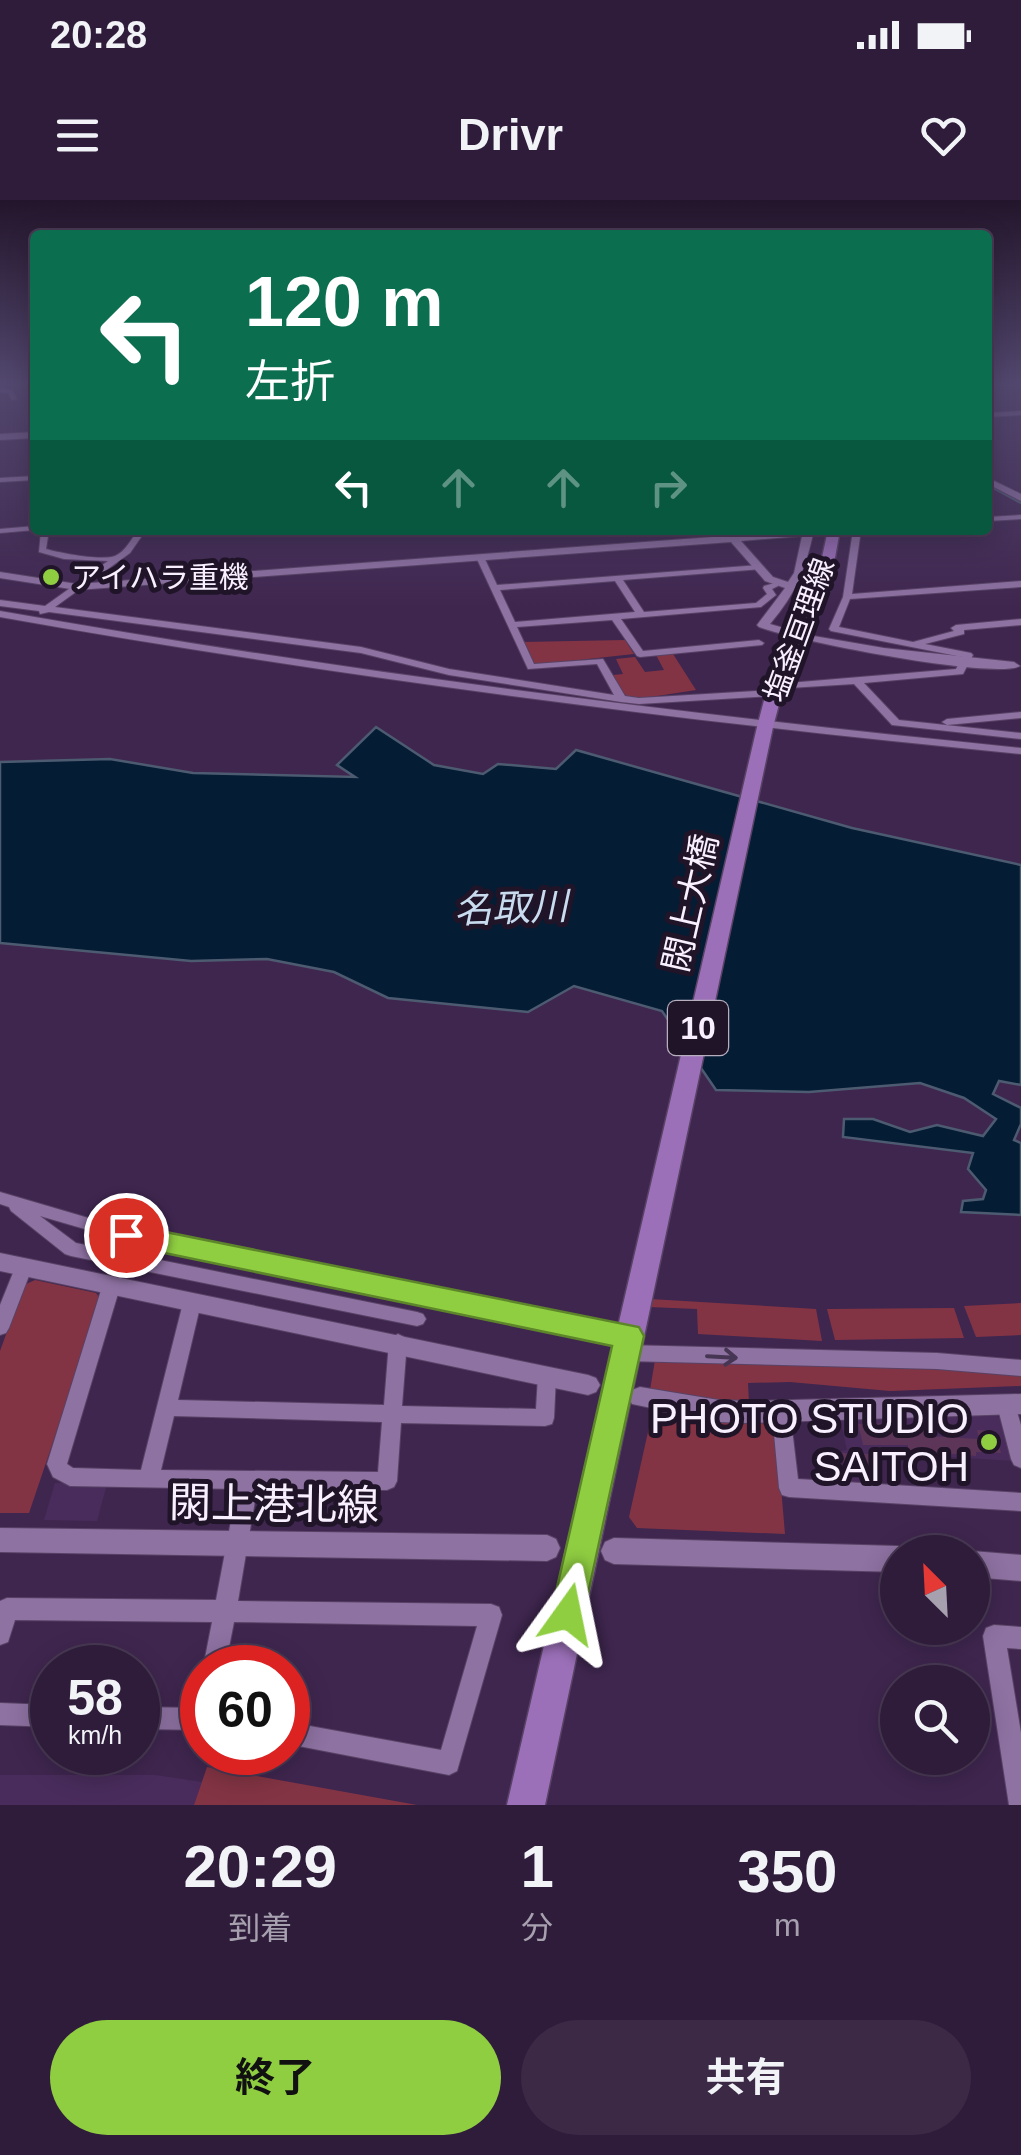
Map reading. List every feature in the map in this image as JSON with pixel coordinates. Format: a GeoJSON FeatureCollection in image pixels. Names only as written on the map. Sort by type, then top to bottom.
{"type":"FeatureCollection","features":[{"type":"Feature","properties":{"kind":"main road","name":"塩釜亘理線"},"geometry":{"type":"LineString","coordinates":[[764,728],[775,690],[822,585],[833,535]]}},
{"type":"Feature","properties":{"kind":"main road","name":"閖上大橋"},"geometry":{"type":"LineString","coordinates":[[628,1338],[764,728]]}},
{"type":"Feature","properties":{"kind":"main road","name":"10"},"geometry":{"type":"LineString","coordinates":[[529,1791],[628,1338]]}},
{"type":"Feature","properties":{"kind":"street"},"geometry":{"type":"LineString","coordinates":[[0,480],[30,478]]}},
{"type":"Feature","properties":{"kind":"street"},"geometry":{"type":"LineString","coordinates":[[992,483],[1021,498]]}},
{"type":"Feature","properties":{"kind":"street"},"geometry":{"type":"LineString","coordinates":[[992,520],[1021,517]]}},
{"type":"Feature","properties":{"kind":"street"},"geometry":{"type":"LineString","coordinates":[[0,530],[30,528]]}},
{"type":"Feature","properties":{"kind":"street"},"geometry":{"type":"LineString","coordinates":[[44,535],[42,550],[64,557],[116,559]]}},
{"type":"Feature","properties":{"kind":"street"},"geometry":{"type":"LineString","coordinates":[[44,611],[116,559],[138,535]]}},
{"type":"Feature","properties":{"kind":"street"},"geometry":{"type":"LineString","coordinates":[[0,576],[77,587],[718,535]]}},
{"type":"Feature","properties":{"kind":"street"},"geometry":{"type":"LineString","coordinates":[[730,535],[775,584],[792,587]]}},
{"type":"Feature","properties":{"kind":"street"},"geometry":{"type":"LineString","coordinates":[[807,535],[800,574],[763,625],[800,635],[966,662],[1017,666]]}},
{"type":"Feature","properties":{"kind":"street"},"geometry":{"type":"LineString","coordinates":[[0,608],[361,650],[449,672],[621,698],[775,690],[960,672],[968,655],[834,629],[847,597],[856,535]]}},
{"type":"Feature","properties":{"kind":"street"},"geometry":{"type":"LineString","coordinates":[[480,557],[531,667],[600,661],[621,698]]}},
{"type":"Feature","properties":{"kind":"street"},"geometry":{"type":"LineString","coordinates":[[494,588],[758,567]]}},
{"type":"Feature","properties":{"kind":"street"},"geometry":{"type":"LineString","coordinates":[[617,578],[641,614]]}},
{"type":"Feature","properties":{"kind":"street"},"geometry":{"type":"LineString","coordinates":[[512,625],[758,605],[772,595],[767,588],[775,584]]}},
{"type":"Feature","properties":{"kind":"street"},"geometry":{"type":"LineString","coordinates":[[847,597],[1021,584]]}},
{"type":"Feature","properties":{"kind":"street"},"geometry":{"type":"LineString","coordinates":[[0,608],[85,630],[764,728],[1021,752]]}},
{"type":"Feature","properties":{"kind":"street"},"geometry":{"type":"LineString","coordinates":[[44,611],[85,630]]}},
{"type":"Feature","properties":{"kind":"street"},"geometry":{"type":"LineString","coordinates":[[615,616],[640,654],[759,643]]}},
{"type":"Feature","properties":{"kind":"street"},"geometry":{"type":"LineString","coordinates":[[906,645],[961,632],[956,628],[1021,622]]}},
{"type":"Feature","properties":{"kind":"street"},"geometry":{"type":"LineString","coordinates":[[857,680],[896,724],[1021,736]]}},
{"type":"Feature","properties":{"kind":"street"},"geometry":{"type":"LineString","coordinates":[[916,726],[1021,715]]}},
{"type":"Feature","properties":{"kind":"street"},"geometry":{"type":"LineString","coordinates":[[4,1199],[126,1235],[628,1338],[1021,1368]]}},
{"type":"Feature","properties":{"kind":"street"},"geometry":{"type":"LineString","coordinates":[[4,1199],[71,1249],[417,1320]]}},
{"type":"Feature","properties":{"kind":"street"},"geometry":{"type":"LineString","coordinates":[[0,1328],[12,1265],[111,1288],[398,1342],[588,1385]]}},
{"type":"Feature","properties":{"kind":"street"},"geometry":{"type":"LineString","coordinates":[[111,1288],[58,1468],[70,1477],[386,1481],[398,1342]]}},
{"type":"Feature","properties":{"kind":"street"},"geometry":{"type":"LineString","coordinates":[[149,1478],[192,1303]]}},
{"type":"Feature","properties":{"kind":"street"},"geometry":{"type":"LineString","coordinates":[[167,1408],[545,1418],[548,1376]]}},
{"type":"Feature","properties":{"kind":"street"},"geometry":{"type":"LineString","coordinates":[[640,1397],[719,1412],[1014,1404],[1021,1458]]}},
{"type":"Feature","properties":{"kind":"street"},"geometry":{"type":"LineString","coordinates":[[781,1412],[789,1488],[1021,1502]]}},
{"type":"Feature","properties":{"kind":"street"},"geometry":{"type":"LineString","coordinates":[[219,1645],[249,1480]]}},
{"type":"Feature","properties":{"kind":"street","name":"閖上港北線"},"geometry":{"type":"LineString","coordinates":[[0,1540],[547,1548]]}},
{"type":"Feature","properties":{"kind":"street"},"geometry":{"type":"LineString","coordinates":[[614,1550],[880,1558]]}},
{"type":"Feature","properties":{"kind":"street"},"geometry":{"type":"LineString","coordinates":[[990,1565],[1021,1568]]}},
{"type":"Feature","properties":{"kind":"street"},"geometry":{"type":"LineString","coordinates":[[0,1634],[8,1609],[491,1615],[449,1762],[310,1737]]}},
{"type":"Feature","properties":{"kind":"street"},"geometry":{"type":"LineString","coordinates":[[1021,1638],[994,1636],[1021,1805]]}},
{"type":"Feature","properties":{"kind":"street"},"geometry":{"type":"LineString","coordinates":[[0,1714],[30,1715]]}},
{"type":"Feature","properties":{"kind":"shaded area"},"geometry":{"type":"Polygon","coordinates":[[[625,640],[634,654],[533,665],[522,642],[625,640]]]}},
{"type":"Feature","properties":{"kind":"shaded area"},"geometry":{"type":"Polygon","coordinates":[[[673,654],[696,690],[625,697],[613,675],[623,674],[616,659],[635,657],[645,672],[664,670],[656,655],[673,654]]]}},
{"type":"Feature","properties":{"kind":"shaded area"},"geometry":{"type":"Polygon","coordinates":[[[35,1280],[96,1293],[101,1300],[29,1513],[0,1513],[0,1351],[24,1285],[35,1280]]]}},
{"type":"Feature","properties":{"kind":"shaded area"},"geometry":{"type":"Polygon","coordinates":[[[650,1299],[816,1309],[822,1341],[698,1334],[697,1309],[649,1307],[650,1299]]]}},
{"type":"Feature","properties":{"kind":"shaded area"},"geometry":{"type":"Polygon","coordinates":[[[1021,1303],[1021,1335],[976,1337],[964,1306],[1021,1303]]]}},
{"type":"Feature","properties":{"kind":"shaded area"},"geometry":{"type":"Polygon","coordinates":[[[954,1308],[964,1338],[835,1340],[827,1309],[954,1308]]]}},
{"type":"Feature","properties":{"kind":"shaded area"},"geometry":{"type":"Polygon","coordinates":[[[655,1360],[944,1366],[1021,1373],[1021,1386],[890,1391],[790,1382],[748,1383],[749,1403],[704,1400],[650,1390],[655,1360]]]}},
{"type":"Feature","properties":{"kind":"shaded area"},"geometry":{"type":"Polygon","coordinates":[[[667,1412],[763,1420],[776,1429],[785,1534],[637,1528],[629,1517],[650,1423],[667,1412]]]}},
{"type":"Feature","properties":{"kind":"shaded area"},"geometry":{"type":"Polygon","coordinates":[[[993,1413],[1007,1423],[1014,1461],[873,1452],[876,1487],[846,1485],[841,1451],[847,1450],[840,1418],[993,1413]]]}},
{"type":"Feature","properties":{"kind":"shaded area"},"geometry":{"type":"Polygon","coordinates":[[[55,1483],[107,1484],[97,1521],[44,1520],[55,1483]]]}},
{"type":"Feature","properties":{"kind":"shaded area"},"geometry":{"type":"Polygon","coordinates":[[[0,1775],[155,1775],[202,1782],[194,1805],[0,1805],[0,1775]]]}},
{"type":"Feature","properties":{"kind":"shaded area"},"geometry":{"type":"Polygon","coordinates":[[[204,1775],[251,1775],[417,1805],[194,1805],[204,1775]]]}},
{"type":"Feature","properties":{"kind":"water","name":"名取川"},"geometry":{"type":"Polygon","coordinates":[[[376,727],[434,765],[483,774],[498,764],[556,769],[576,750],[852,828],[1021,865],[1021,1085],[999,1081],[993,1094],[1021,1108],[1021,1124],[1014,1140],[1021,1143],[1021,1215],[961,1212],[963,1201],[983,1199],[986,1190],[968,1169],[973,1153],[843,1137],[844,1119],[873,1119],[910,1132],[937,1125],[983,1136],[996,1119],[964,1098],[920,1083],[809,1092],[716,1090],[662,1011],[574,986],[528,1012],[388,998],[334,972],[267,959],[191,961],[0,943],[0,762],[110,759],[193,773],[355,777],[337,765],[376,727]]]}},
{"type":"Feature","properties":{"kind":"building"},"geometry":{"type":"Polygon","coordinates":[[[892,1423],[894,1429],[927,1430],[928,1436],[979,1439],[977,1430],[995,1431],[1001,1453],[976,1452],[976,1456],[908,1450],[908,1445],[863,1445],[858,1424],[892,1423]]]}},
{"type":"Feature","properties":{"kind":"building"},"geometry":{"type":"Polygon","coordinates":[[[842,1453],[869,1454],[872,1471],[845,1470],[842,1453]]]}},
{"type":"Feature","properties":{"kind":"waterway"},"geometry":{"type":"LineString","coordinates":[[992,487],[1021,503]]}},
{"type":"Feature","properties":{"kind":"place","name":"アイハラ重機"},"geometry":{"type":"Point","coordinates":[51,577]}},
{"type":"Feature","properties":{"kind":"place","name":"PHOTO STUDIO SAITOH"},"geometry":{"type":"Point","coordinates":[989,1442]}},
{"type":"Feature","properties":{"kind":"route"},"geometry":{"type":"LineString","coordinates":[[126,1235],[364,1281],[566,1327],[629,1336],[568,1614]]}}]}
